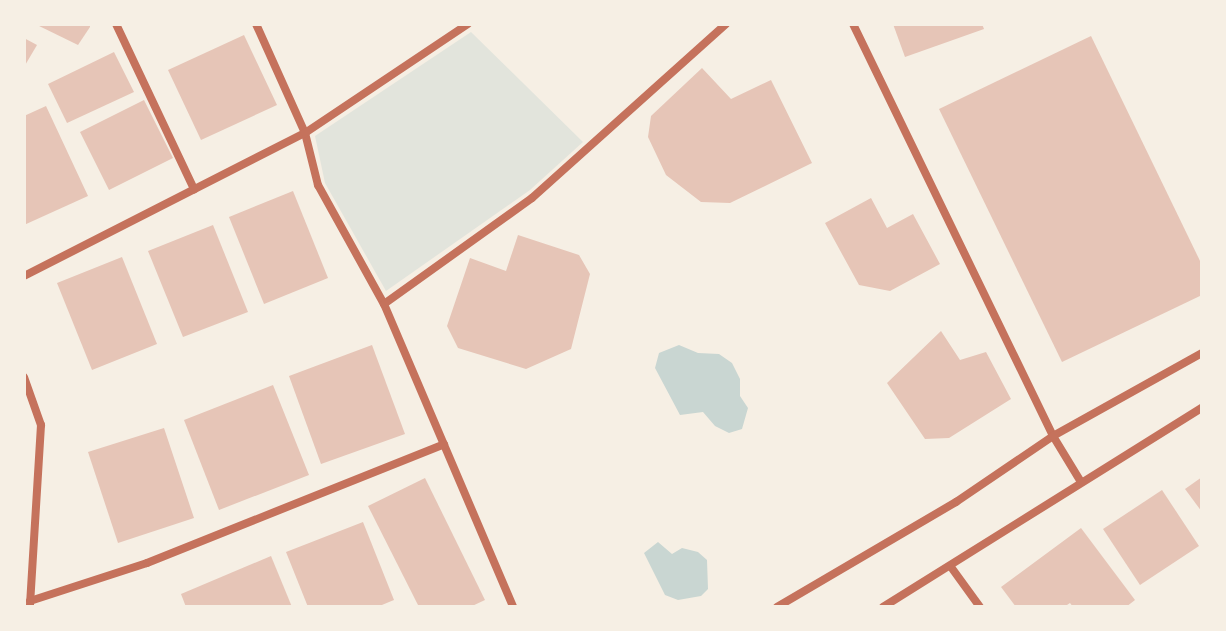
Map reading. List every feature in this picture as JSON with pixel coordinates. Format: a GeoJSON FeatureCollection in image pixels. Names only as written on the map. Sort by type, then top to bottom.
{"type":"FeatureCollection","features":[{"type":"Feature","properties":{"kind":"street"},"geometry":{"type":"LineString","coordinates":[[116,24],[194,189]]}},
{"type":"Feature","properties":{"kind":"street"},"geometry":{"type":"LineString","coordinates":[[256,24],[305,133],[318,185],[384,304],[513,607]]}},
{"type":"Feature","properties":{"kind":"street"},"geometry":{"type":"LineString","coordinates":[[24,276],[305,133],[468,24]]}},
{"type":"Feature","properties":{"kind":"street"},"geometry":{"type":"LineString","coordinates":[[384,304],[532,198],[726,24]]}},
{"type":"Feature","properties":{"kind":"street"},"geometry":{"type":"LineString","coordinates":[[853,24],[1053,436],[1081,482]]}},
{"type":"Feature","properties":{"kind":"street"},"geometry":{"type":"LineString","coordinates":[[777,607],[956,502],[1053,436],[1202,353]]}},
{"type":"Feature","properties":{"kind":"street"},"geometry":{"type":"LineString","coordinates":[[24,377],[41,425],[30,604],[147,563],[444,444]]}},
{"type":"Feature","properties":{"kind":"street"},"geometry":{"type":"LineString","coordinates":[[883,607],[1202,408]]}},
{"type":"Feature","properties":{"kind":"street"},"geometry":{"type":"LineString","coordinates":[[951,567],[980,607]]}},
{"type":"Feature","properties":{"kind":"shaded area"},"geometry":{"type":"Polygon","coordinates":[[[471,32],[583,142],[530,190],[386,291],[325,183],[315,136],[471,32]]]}},
{"type":"Feature","properties":{"kind":"shaded area"},"geometry":{"type":"Polygon","coordinates":[[[679,345],[698,353],[719,354],[732,363],[740,379],[740,396],[748,408],[742,429],[729,433],[715,426],[703,412],[680,415],[655,368],[659,353],[679,345]]]}},
{"type":"Feature","properties":{"kind":"shaded area"},"geometry":{"type":"Polygon","coordinates":[[[658,542],[672,554],[682,548],[698,552],[707,560],[708,589],[701,596],[678,600],[665,595],[644,553],[658,542]]]}},
{"type":"Feature","properties":{"kind":"building"},"geometry":{"type":"Polygon","coordinates":[[[35,24],[90,24],[90,27],[78,45],[35,24]]]}},
{"type":"Feature","properties":{"kind":"building"},"geometry":{"type":"Polygon","coordinates":[[[893,24],[982,24],[984,29],[905,57],[893,24]]]}},
{"type":"Feature","properties":{"kind":"building"},"geometry":{"type":"Polygon","coordinates":[[[244,35],[277,105],[201,140],[168,70],[244,35]]]}},
{"type":"Feature","properties":{"kind":"building"},"geometry":{"type":"Polygon","coordinates":[[[1091,36],[1202,265],[1202,295],[1062,362],[939,109],[1091,36]]]}},
{"type":"Feature","properties":{"kind":"building"},"geometry":{"type":"Polygon","coordinates":[[[24,38],[37,45],[24,67],[24,38]]]}},
{"type":"Feature","properties":{"kind":"building"},"geometry":{"type":"Polygon","coordinates":[[[114,52],[134,92],[67,123],[48,84],[114,52]]]}},
{"type":"Feature","properties":{"kind":"building"},"geometry":{"type":"Polygon","coordinates":[[[702,68],[731,99],[771,80],[812,163],[730,203],[701,202],[666,175],[648,137],[651,116],[702,68]]]}},
{"type":"Feature","properties":{"kind":"building"},"geometry":{"type":"Polygon","coordinates":[[[144,100],[173,158],[109,190],[80,132],[144,100]]]}},
{"type":"Feature","properties":{"kind":"building"},"geometry":{"type":"Polygon","coordinates":[[[46,106],[88,196],[24,225],[24,116],[46,106]]]}},
{"type":"Feature","properties":{"kind":"building"},"geometry":{"type":"Polygon","coordinates":[[[293,191],[328,278],[264,304],[229,217],[293,191]]]}},
{"type":"Feature","properties":{"kind":"building"},"geometry":{"type":"Polygon","coordinates":[[[871,198],[887,228],[913,214],[940,264],[890,291],[859,285],[825,223],[871,198]]]}},
{"type":"Feature","properties":{"kind":"building"},"geometry":{"type":"Polygon","coordinates":[[[213,225],[248,312],[183,337],[148,251],[213,225]]]}},
{"type":"Feature","properties":{"kind":"building"},"geometry":{"type":"Polygon","coordinates":[[[518,235],[579,255],[590,274],[571,349],[526,369],[458,348],[447,326],[470,258],[506,271],[518,235]]]}},
{"type":"Feature","properties":{"kind":"building"},"geometry":{"type":"Polygon","coordinates":[[[122,257],[157,344],[92,370],[57,283],[122,257]]]}},
{"type":"Feature","properties":{"kind":"building"},"geometry":{"type":"Polygon","coordinates":[[[941,331],[960,360],[986,352],[1011,399],[949,438],[925,439],[887,383],[941,331]]]}},
{"type":"Feature","properties":{"kind":"building"},"geometry":{"type":"Polygon","coordinates":[[[372,345],[405,434],[321,464],[289,376],[372,345]]]}},
{"type":"Feature","properties":{"kind":"building"},"geometry":{"type":"Polygon","coordinates":[[[273,385],[309,475],[219,510],[184,420],[273,385]]]}},
{"type":"Feature","properties":{"kind":"building"},"geometry":{"type":"Polygon","coordinates":[[[164,428],[194,518],[118,543],[88,452],[164,428]]]}},
{"type":"Feature","properties":{"kind":"building"},"geometry":{"type":"Polygon","coordinates":[[[1202,477],[1202,512],[1185,489],[1202,477]]]}},
{"type":"Feature","properties":{"kind":"building"},"geometry":{"type":"Polygon","coordinates":[[[425,478],[485,600],[470,607],[419,607],[368,506],[425,478]]]}},
{"type":"Feature","properties":{"kind":"building"},"geometry":{"type":"Polygon","coordinates":[[[1162,490],[1199,546],[1140,585],[1103,529],[1162,490]]]}},
{"type":"Feature","properties":{"kind":"building"},"geometry":{"type":"Polygon","coordinates":[[[363,522],[394,600],[377,607],[308,607],[286,552],[363,522]]]}},
{"type":"Feature","properties":{"kind":"building"},"geometry":{"type":"Polygon","coordinates":[[[1081,528],[1135,600],[1126,607],[1073,607],[1070,603],[1064,607],[1016,607],[1001,587],[1081,528]]]}},
{"type":"Feature","properties":{"kind":"building"},"geometry":{"type":"Polygon","coordinates":[[[271,556],[292,607],[186,607],[181,594],[271,556]]]}}]}
